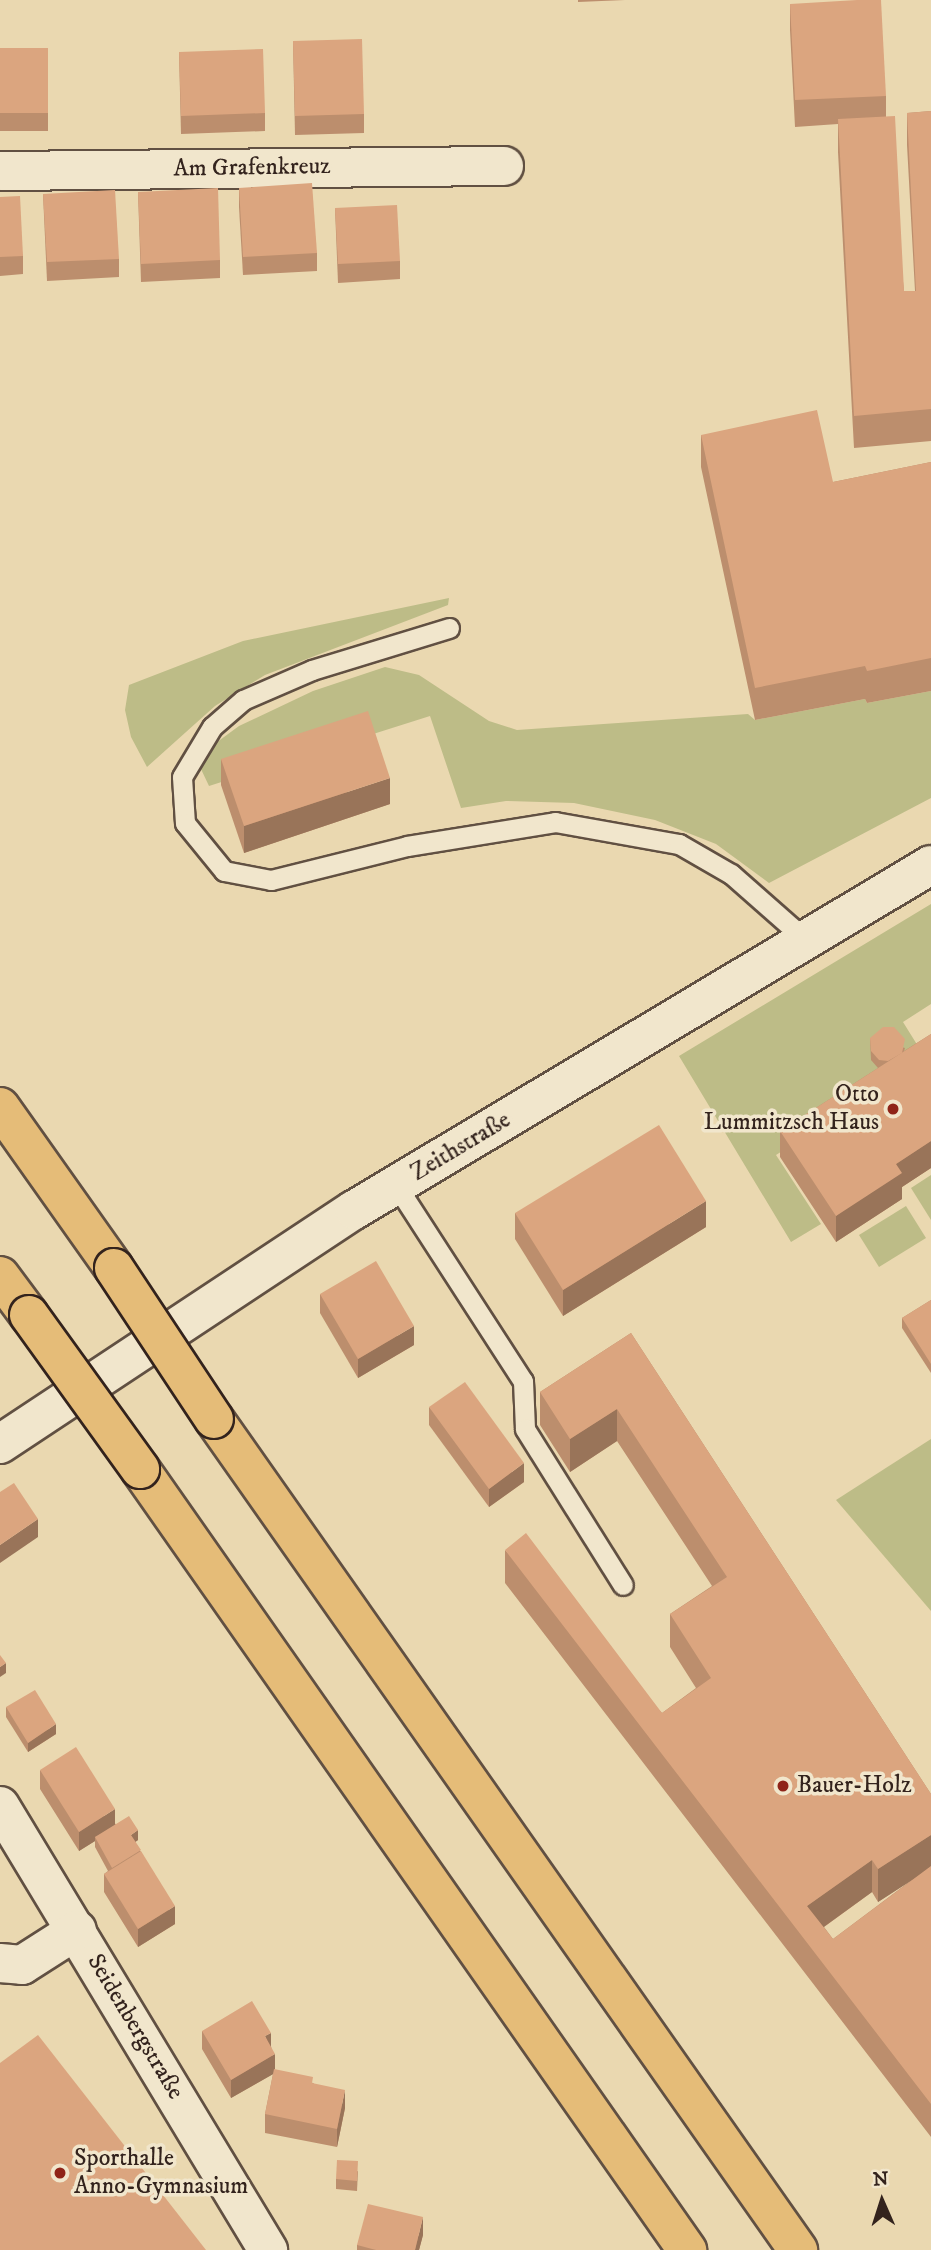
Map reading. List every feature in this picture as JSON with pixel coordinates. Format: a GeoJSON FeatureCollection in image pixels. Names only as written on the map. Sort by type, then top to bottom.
{"type":"FeatureCollection","features":[{"type":"Feature","properties":{"kind":"highway"},"geometry":{"type":"LineString","coordinates":[[0,1107],[114,1268],[214,1419],[797,2250]]}},
{"type":"Feature","properties":{"kind":"highway"},"geometry":{"type":"LineString","coordinates":[[0,1276],[140,1469],[687,2250]]}},
{"type":"Feature","properties":{"kind":"street","name":"Am Grafenkreuz"},"geometry":{"type":"LineString","coordinates":[[0,171],[504,166]]}},
{"type":"Feature","properties":{"kind":"street","name":"Zeithstraße"},"geometry":{"type":"LineString","coordinates":[[0,1444],[396,1185],[931,865]]}},
{"type":"Feature","properties":{"kind":"street","name":"Seidenbergstraße"},"geometry":{"type":"LineString","coordinates":[[0,1806],[268,2250]]}},
{"type":"Feature","properties":{"kind":"street"},"geometry":{"type":"LineString","coordinates":[[0,1963],[22,1965],[77,1930]]}},
{"type":"Feature","properties":{"kind":"lane"},"geometry":{"type":"LineString","coordinates":[[449,628],[313,670],[243,700],[212,727],[183,777],[185,823],[224,871],[271,880],[407,846],[555,822],[679,844],[731,874],[806,940]]}},
{"type":"Feature","properties":{"kind":"lane"},"geometry":{"type":"LineString","coordinates":[[396,1185],[523,1381],[525,1429],[623,1585]]}},
{"type":"Feature","properties":{"kind":"shaded area"},"geometry":{"type":"Polygon","coordinates":[[[449,598],[448,605],[265,675],[215,706],[147,767],[131,737],[125,710],[129,685],[243,641],[449,598]]]}},
{"type":"Feature","properties":{"kind":"shaded area"},"geometry":{"type":"Polygon","coordinates":[[[385,667],[419,675],[489,721],[517,730],[748,714],[755,720],[865,699],[867,703],[931,691],[931,798],[769,883],[716,844],[655,820],[574,803],[506,801],[461,808],[430,716],[209,786],[200,767],[209,748],[239,726],[313,691],[385,667]]]}},
{"type":"Feature","properties":{"kind":"shaded area"},"geometry":{"type":"Polygon","coordinates":[[[931,904],[931,1004],[903,1022],[926,1059],[776,1155],[821,1224],[791,1242],[679,1056],[931,904]]]}},
{"type":"Feature","properties":{"kind":"shaded area"},"geometry":{"type":"Polygon","coordinates":[[[931,1175],[931,1220],[911,1188],[931,1175]]]}},
{"type":"Feature","properties":{"kind":"shaded area"},"geometry":{"type":"Polygon","coordinates":[[[906,1206],[926,1238],[879,1267],[859,1235],[906,1206]]]}},
{"type":"Feature","properties":{"kind":"shaded area"},"geometry":{"type":"Polygon","coordinates":[[[931,1439],[931,1611],[836,1500],[931,1439]]]}},
{"type":"Feature","properties":{"kind":"building"},"geometry":{"type":"Polygon","coordinates":[[[881,0],[886,96],[795,100],[790,4],[881,0]]]}},
{"type":"Feature","properties":{"kind":"building"},"geometry":{"type":"Polygon","coordinates":[[[362,39],[364,114],[295,116],[293,41],[362,39]]]}},
{"type":"Feature","properties":{"kind":"building"},"geometry":{"type":"Polygon","coordinates":[[[0,48],[48,48],[48,113],[0,113],[0,48]]]}},
{"type":"Feature","properties":{"kind":"building"},"geometry":{"type":"Polygon","coordinates":[[[263,49],[265,113],[181,116],[179,52],[263,49]]]}},
{"type":"Feature","properties":{"kind":"building"},"geometry":{"type":"Polygon","coordinates":[[[931,111],[931,409],[854,416],[838,119],[895,116],[904,291],[916,291],[907,113],[931,111]]]}},
{"type":"Feature","properties":{"kind":"building"},"geometry":{"type":"Polygon","coordinates":[[[312,183],[317,253],[243,257],[239,188],[312,183]]]}},
{"type":"Feature","properties":{"kind":"building"},"geometry":{"type":"Polygon","coordinates":[[[218,188],[220,260],[141,264],[138,192],[218,188]]]}},
{"type":"Feature","properties":{"kind":"building"},"geometry":{"type":"Polygon","coordinates":[[[115,190],[119,259],[47,262],[43,194],[115,190]]]}},
{"type":"Feature","properties":{"kind":"building"},"geometry":{"type":"Polygon","coordinates":[[[20,196],[23,256],[0,257],[0,197],[20,196]]]}},
{"type":"Feature","properties":{"kind":"building"},"geometry":{"type":"Polygon","coordinates":[[[397,205],[400,261],[338,264],[335,208],[397,205]]]}},
{"type":"Feature","properties":{"kind":"building"},"geometry":{"type":"Polygon","coordinates":[[[817,410],[833,482],[931,462],[931,658],[867,671],[865,666],[755,688],[701,435],[817,410]]]}},
{"type":"Feature","properties":{"kind":"building"},"geometry":{"type":"Polygon","coordinates":[[[368,711],[390,778],[244,826],[221,759],[368,711]]]}},
{"type":"Feature","properties":{"kind":"building"},"geometry":{"type":"Polygon","coordinates":[[[883,1027],[894,1027],[905,1039],[902,1053],[888,1061],[879,1060],[871,1051],[870,1038],[883,1027]]]}},
{"type":"Feature","properties":{"kind":"building","name":"Otto Lummitzsch Haus"},"geometry":{"type":"Polygon","coordinates":[[[931,1034],[931,1141],[896,1164],[902,1173],[836,1216],[780,1131],[931,1034]]]}},
{"type":"Feature","properties":{"kind":"building"},"geometry":{"type":"Polygon","coordinates":[[[659,1125],[706,1201],[563,1290],[515,1213],[659,1125]]]}},
{"type":"Feature","properties":{"kind":"building"},"geometry":{"type":"Polygon","coordinates":[[[376,1261],[414,1326],[358,1359],[320,1294],[376,1261]]]}},
{"type":"Feature","properties":{"kind":"building"},"geometry":{"type":"Polygon","coordinates":[[[931,1300],[931,1364],[902,1318],[931,1300]]]}},
{"type":"Feature","properties":{"kind":"building","name":"Bauer-Holz"},"geometry":{"type":"Polygon","coordinates":[[[631,1333],[931,1794],[931,1835],[878,1869],[872,1860],[807,1906],[833,1939],[931,1866],[931,2104],[505,1550],[526,1533],[662,1713],[711,1678],[670,1614],[727,1577],[617,1409],[570,1439],[540,1392],[631,1333]]]}},
{"type":"Feature","properties":{"kind":"building"},"geometry":{"type":"Polygon","coordinates":[[[465,1382],[524,1463],[489,1489],[429,1407],[465,1382]]]}},
{"type":"Feature","properties":{"kind":"building"},"geometry":{"type":"Polygon","coordinates":[[[14,1483],[38,1519],[0,1545],[0,1492],[14,1483]]]}},
{"type":"Feature","properties":{"kind":"building"},"geometry":{"type":"Polygon","coordinates":[[[0,1655],[6,1663],[0,1667],[0,1655]]]}},
{"type":"Feature","properties":{"kind":"building"},"geometry":{"type":"Polygon","coordinates":[[[35,1690],[56,1724],[28,1743],[6,1707],[35,1690]]]}},
{"type":"Feature","properties":{"kind":"building"},"geometry":{"type":"Polygon","coordinates":[[[76,1747],[115,1809],[79,1832],[40,1770],[76,1747]]]}},
{"type":"Feature","properties":{"kind":"building"},"geometry":{"type":"Polygon","coordinates":[[[129,1816],[138,1830],[131,1835],[141,1850],[112,1868],[95,1837],[129,1816]]]}},
{"type":"Feature","properties":{"kind":"building"},"geometry":{"type":"Polygon","coordinates":[[[141,1851],[175,1906],[138,1929],[104,1874],[141,1851]]]}},
{"type":"Feature","properties":{"kind":"building"},"geometry":{"type":"Polygon","coordinates":[[[252,2001],[271,2033],[265,2036],[275,2054],[231,2080],[202,2031],[252,2001]]]}},
{"type":"Feature","properties":{"kind":"building","name":"Sporthalle Anno-Gymnasium"},"geometry":{"type":"Polygon","coordinates":[[[38,2035],[206,2250],[0,2250],[0,2063],[38,2035]]]}},
{"type":"Feature","properties":{"kind":"building"},"geometry":{"type":"Polygon","coordinates":[[[274,2069],[313,2077],[312,2083],[345,2090],[337,2129],[265,2114],[274,2069]]]}},
{"type":"Feature","properties":{"kind":"building"},"geometry":{"type":"Polygon","coordinates":[[[337,2160],[358,2161],[357,2181],[336,2179],[337,2160]]]}},
{"type":"Feature","properties":{"kind":"building"},"geometry":{"type":"Polygon","coordinates":[[[368,2204],[423,2217],[415,2250],[376,2250],[357,2245],[368,2204]]]}},
{"type":"Feature","properties":{"kind":"place","name":"Otto Lummitzsch Haus"},"geometry":{"type":"Point","coordinates":[893,1109]}},
{"type":"Feature","properties":{"kind":"place","name":"Bauer-Holz"},"geometry":{"type":"Point","coordinates":[783,1786]}},
{"type":"Feature","properties":{"kind":"place","name":"Sporthalle Anno-Gymnasium"},"geometry":{"type":"Point","coordinates":[60,2173]}}]}
